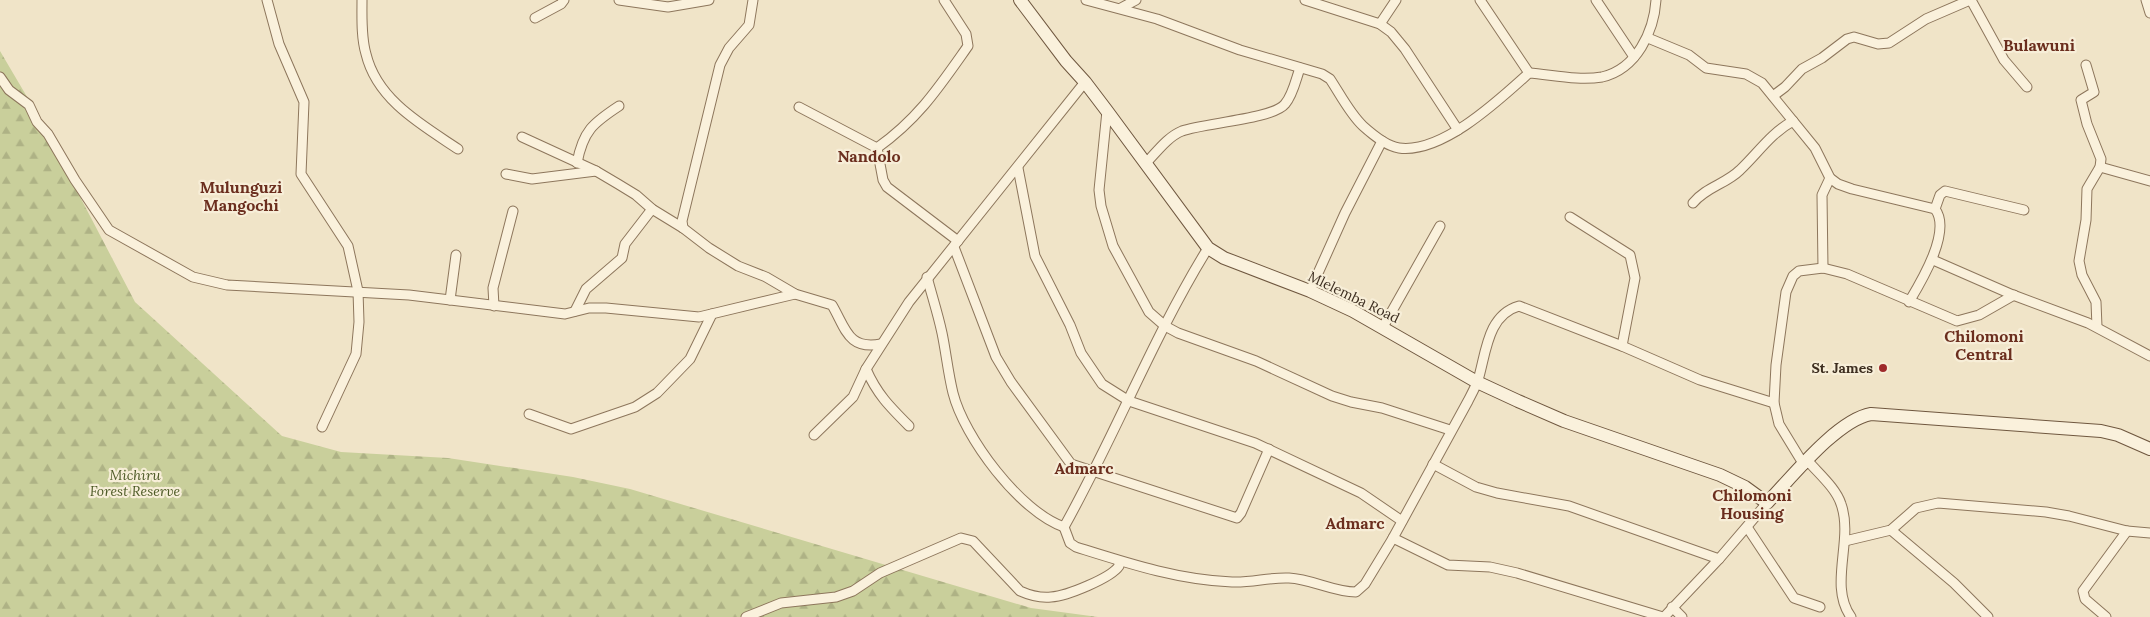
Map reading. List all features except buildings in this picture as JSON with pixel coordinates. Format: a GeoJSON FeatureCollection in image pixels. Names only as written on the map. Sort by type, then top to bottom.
{"type":"FeatureCollection","features":[{"type":"Feature","properties":{"kind":"street"},"geometry":{"type":"LineString","coordinates":[[267,0],[279,44],[304,102],[301,174],[348,246],[358,292],[359,322],[356,354],[322,427]]}},
{"type":"Feature","properties":{"kind":"street"},"geometry":{"type":"LineString","coordinates":[[362,0],[366,55],[380,85],[399,107],[458,149]]}},
{"type":"Feature","properties":{"kind":"street"},"geometry":{"type":"LineString","coordinates":[[535,18],[564,0]]}},
{"type":"Feature","properties":{"kind":"street"},"geometry":{"type":"LineString","coordinates":[[619,0],[668,7],[709,0]]}},
{"type":"Feature","properties":{"kind":"street"},"geometry":{"type":"LineString","coordinates":[[683,228],[682,221],[720,65],[729,48],[749,24],[754,0]]}},
{"type":"Feature","properties":{"kind":"street"},"geometry":{"type":"LineString","coordinates":[[877,148],[900,131],[931,99],[968,46],[966,34],[944,0]]}},
{"type":"Feature","properties":{"kind":"street","name":"Mlelemba Road"},"geometry":{"type":"LineString","coordinates":[[1020,0],[1107,111],[1208,248],[1231,261],[1310,291],[1383,327],[1477,382],[1564,421],[1720,475],[1745,487],[1768,503]]}},
{"type":"Feature","properties":{"kind":"street"},"geometry":{"type":"LineString","coordinates":[[1086,0],[1120,8],[1322,74],[1330,79],[1361,124],[1382,141],[1398,148],[1414,148],[1458,130],[1490,108],[1529,73],[1587,78],[1602,76],[1618,70],[1634,57],[1648,38],[1656,0]]}},
{"type":"Feature","properties":{"kind":"street"},"geometry":{"type":"LineString","coordinates":[[1120,8],[1136,0]]}},
{"type":"Feature","properties":{"kind":"street"},"geometry":{"type":"LineString","coordinates":[[1305,0],[1380,24],[1391,32],[1405,48],[1458,130]]}},
{"type":"Feature","properties":{"kind":"street"},"geometry":{"type":"LineString","coordinates":[[1380,24],[1396,0]]}},
{"type":"Feature","properties":{"kind":"street"},"geometry":{"type":"LineString","coordinates":[[1480,0],[1529,73]]}},
{"type":"Feature","properties":{"kind":"street"},"geometry":{"type":"LineString","coordinates":[[1596,0],[1634,57]]}},
{"type":"Feature","properties":{"kind":"street"},"geometry":{"type":"LineString","coordinates":[[1773,96],[1785,87],[1802,69],[1822,58],[1847,39],[1854,37],[1878,44],[1889,42],[1926,19],[1971,0],[2004,60],[2027,87]]}},
{"type":"Feature","properties":{"kind":"street"},"geometry":{"type":"LineString","coordinates":[[2146,0],[2150,12]]}},
{"type":"Feature","properties":{"kind":"street"},"geometry":{"type":"LineString","coordinates":[[1648,38],[1689,56],[1706,68],[1754,77],[1773,96],[1816,148],[1830,178],[1838,184],[1935,209],[1939,214],[1940,220],[1933,260],[1910,302]]}},
{"type":"Feature","properties":{"kind":"street"},"geometry":{"type":"LineString","coordinates":[[2086,65],[2094,92],[2081,100],[2101,159],[2100,167],[2087,189],[2086,220],[2079,261],[2082,275],[2096,302],[2097,327]]}},
{"type":"Feature","properties":{"kind":"street"},"geometry":{"type":"LineString","coordinates":[[1145,164],[1169,139],[1182,131],[1254,116],[1279,108],[1285,104],[1300,68]]}},
{"type":"Feature","properties":{"kind":"street"},"geometry":{"type":"LineString","coordinates":[[0,77],[13,93],[29,105],[93,208],[113,234],[193,277],[210,282],[226,285],[358,292],[450,300],[565,314],[588,308],[606,308],[699,317],[795,294]]}},
{"type":"Feature","properties":{"kind":"street"},"geometry":{"type":"LineString","coordinates":[[814,435],[853,397],[866,369],[881,344],[927,277],[1018,168],[1085,82]]}},
{"type":"Feature","properties":{"kind":"street"},"geometry":{"type":"LineString","coordinates":[[577,163],[584,138],[592,124],[619,106]]}},
{"type":"Feature","properties":{"kind":"street"},"geometry":{"type":"LineString","coordinates":[[799,107],[877,148],[887,187],[956,244],[986,333],[1011,382],[1071,464],[1237,518],[1241,513],[1269,449]]}},
{"type":"Feature","properties":{"kind":"street"},"geometry":{"type":"LineString","coordinates":[[1107,111],[1099,190],[1104,220],[1113,246],[1143,304],[1165,326],[1192,339],[1256,361],[1332,396],[1382,408],[1450,430]]}},
{"type":"Feature","properties":{"kind":"street"},"geometry":{"type":"LineString","coordinates":[[1693,204],[1700,194],[1740,171],[1778,130],[1793,120]]}},
{"type":"Feature","properties":{"kind":"street"},"geometry":{"type":"LineString","coordinates":[[522,137],[596,171],[636,195],[652,209],[738,266],[766,277],[795,294],[832,306],[850,338],[856,342],[871,346],[881,344]]}},
{"type":"Feature","properties":{"kind":"street"},"geometry":{"type":"LineString","coordinates":[[1310,291],[1345,213],[1382,141]]}},
{"type":"Feature","properties":{"kind":"street"},"geometry":{"type":"LineString","coordinates":[[2100,167],[2150,181]]}},
{"type":"Feature","properties":{"kind":"street"},"geometry":{"type":"LineString","coordinates":[[1018,168],[1035,256],[1070,325],[1081,353],[1102,384],[1129,401],[1228,433],[1269,449],[1361,492],[1402,521]]}},
{"type":"Feature","properties":{"kind":"street"},"geometry":{"type":"LineString","coordinates":[[506,174],[532,179],[596,171]]}},
{"type":"Feature","properties":{"kind":"street"},"geometry":{"type":"LineString","coordinates":[[1823,268],[1822,200],[1824,188],[1830,178]]}},
{"type":"Feature","properties":{"kind":"street"},"geometry":{"type":"LineString","coordinates":[[1935,209],[1940,195],[1945,191],[2024,210]]}},
{"type":"Feature","properties":{"kind":"street"},"geometry":{"type":"LineString","coordinates":[[575,311],[586,289],[622,258],[626,244],[652,209]]}},
{"type":"Feature","properties":{"kind":"street"},"geometry":{"type":"LineString","coordinates":[[494,306],[493,288],[513,211]]}},
{"type":"Feature","properties":{"kind":"street"},"geometry":{"type":"LineString","coordinates":[[1570,217],[1625,250],[1630,255],[1635,278],[1622,346]]}},
{"type":"Feature","properties":{"kind":"street"},"geometry":{"type":"LineString","coordinates":[[1383,327],[1440,226]]}},
{"type":"Feature","properties":{"kind":"street"},"geometry":{"type":"LineString","coordinates":[[1064,527],[1095,471],[1165,326],[1208,248]]}},
{"type":"Feature","properties":{"kind":"street"},"geometry":{"type":"LineString","coordinates":[[450,300],[456,256]]}},
{"type":"Feature","properties":{"kind":"street"},"geometry":{"type":"LineString","coordinates":[[1933,260],[2014,295],[2097,327],[2150,356]]}},
{"type":"Feature","properties":{"kind":"street"},"geometry":{"type":"LineString","coordinates":[[1851,617],[1842,599],[1845,541],[1842,503],[1806,463],[1780,424],[1774,403],[1777,355],[1789,283],[1798,271],[1823,268],[1856,278],[1957,321],[1979,315],[2014,295]]}},
{"type":"Feature","properties":{"kind":"street"},"geometry":{"type":"LineString","coordinates":[[927,277],[942,332],[952,392],[967,427],[1014,492],[1044,518],[1064,527],[1070,543],[1119,562],[1209,580],[1244,583],[1290,578],[1308,581],[1339,591],[1356,592],[1365,584],[1393,538],[1477,382],[1486,345],[1495,324],[1504,314],[1518,306],[1526,307],[1622,346],[1700,380],[1774,403]]}},
{"type":"Feature","properties":{"kind":"street"},"geometry":{"type":"LineString","coordinates":[[530,414],[571,429],[635,406],[657,393],[690,360],[712,314]]}},
{"type":"Feature","properties":{"kind":"street"},"geometry":{"type":"LineString","coordinates":[[866,369],[883,401],[909,426]]}},
{"type":"Feature","properties":{"kind":"street"},"geometry":{"type":"LineString","coordinates":[[1393,538],[1448,565],[1490,567],[1517,573],[1663,617],[1719,559],[1806,463],[1842,427],[1860,416],[1871,414],[2101,431],[2118,435],[2150,449]]}},
{"type":"Feature","properties":{"kind":"street"},"geometry":{"type":"LineString","coordinates":[[1433,464],[1476,487],[1497,493],[1569,506],[1719,559]]}},
{"type":"Feature","properties":{"kind":"street"},"geometry":{"type":"LineString","coordinates":[[1845,541],[1891,530],[1916,508],[1938,503],[2046,512],[2069,516],[2127,532],[2150,533]]}},
{"type":"Feature","properties":{"kind":"street"},"geometry":{"type":"LineString","coordinates":[[1747,527],[1794,598],[1820,607]]}},
{"type":"Feature","properties":{"kind":"street"},"geometry":{"type":"LineString","coordinates":[[1891,530],[1954,583],[1988,617]]}},
{"type":"Feature","properties":{"kind":"street"},"geometry":{"type":"LineString","coordinates":[[2106,617],[2085,599],[2082,591],[2127,532]]}},
{"type":"Feature","properties":{"kind":"street"},"geometry":{"type":"LineString","coordinates":[[2138,533],[2150,542]]}},
{"type":"Feature","properties":{"kind":"street"},"geometry":{"type":"LineString","coordinates":[[746,617],[781,603],[836,597],[853,591],[880,573],[961,538],[973,541],[1020,591],[1028,595],[1051,598],[1068,593],[1112,573],[1119,566],[1119,562]]}},
{"type":"Feature","properties":{"kind":"street"},"geometry":{"type":"LineString","coordinates":[[1672,607],[1682,617]]}},
{"type":"Feature","properties":{"kind":"green space","name":"Michiru Forest Reserve"},"geometry":{"type":"Polygon","coordinates":[[[0,51],[33,107],[135,302],[282,436],[341,452],[448,458],[573,477],[630,489],[1031,608],[1098,617],[0,617],[0,51]]]}},
{"type":"Feature","properties":{"kind":"place","name":"St. James"},"geometry":{"type":"Point","coordinates":[1883,368]}},
{"type":"Feature","properties":{"kind":"district","name":"Bulawuni"},"geometry":{"type":"Point","coordinates":[2039,45]}},
{"type":"Feature","properties":{"kind":"district","name":"Nandolo"},"geometry":{"type":"Point","coordinates":[869,156]}},
{"type":"Feature","properties":{"kind":"district","name":"Mulunguzi Mangochi"},"geometry":{"type":"Point","coordinates":[241,196]}},
{"type":"Feature","properties":{"kind":"district","name":"Chilomoni Central"},"geometry":{"type":"Point","coordinates":[1984,345]}},
{"type":"Feature","properties":{"kind":"district","name":"Admarc"},"geometry":{"type":"Point","coordinates":[1084,468]}},
{"type":"Feature","properties":{"kind":"district","name":"Chilomoni Housing"},"geometry":{"type":"Point","coordinates":[1752,504]}},
{"type":"Feature","properties":{"kind":"district","name":"Admarc"},"geometry":{"type":"Point","coordinates":[1355,523]}}]}
